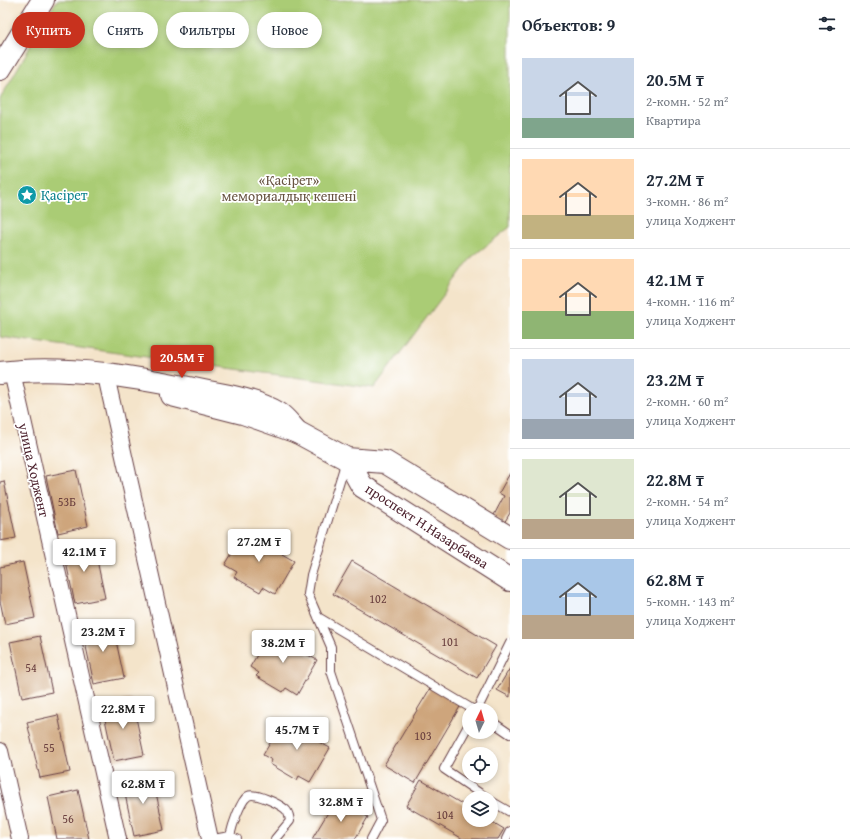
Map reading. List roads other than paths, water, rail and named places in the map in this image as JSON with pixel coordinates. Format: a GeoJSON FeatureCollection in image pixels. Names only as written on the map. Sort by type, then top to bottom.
{"type":"FeatureCollection","features":[{"type":"Feature","properties":{"kind":"main road"},"geometry":{"type":"LineString","coordinates":[[0,69],[44,0]]}},
{"type":"Feature","properties":{"kind":"main road"},"geometry":{"type":"LineString","coordinates":[[5,379],[13,371],[65,371],[109,374],[181,386],[247,400],[278,413],[297,432]]}},
{"type":"Feature","properties":{"kind":"main road"},"geometry":{"type":"LineString","coordinates":[[5,379],[64,380],[178,396],[243,413],[297,432],[347,459]]}},
{"type":"Feature","properties":{"kind":"main road","name":"проспект Н.Назарбаева"},"geometry":{"type":"LineString","coordinates":[[347,459],[385,462],[510,538]]}},
{"type":"Feature","properties":{"kind":"main road","name":"проспект Н.Назарбаева"},"geometry":{"type":"LineString","coordinates":[[347,459],[362,486],[510,580]]}},
{"type":"Feature","properties":{"kind":"street","name":"улица Ходжент"},"geometry":{"type":"LineString","coordinates":[[5,379],[118,839]]}},
{"type":"Feature","properties":{"kind":"street"},"geometry":{"type":"LineString","coordinates":[[108,385],[211,839]]}},
{"type":"Feature","properties":{"kind":"street"},"geometry":{"type":"LineString","coordinates":[[0,751],[20,839]]}},
{"type":"Feature","properties":{"kind":"lane"},"geometry":{"type":"LineString","coordinates":[[347,459],[311,575],[308,594],[331,647],[331,671],[381,820],[371,839]]}},
{"type":"Feature","properties":{"kind":"lane"},"geometry":{"type":"LineString","coordinates":[[318,617],[463,703]]}},
{"type":"Feature","properties":{"kind":"lane"},"geometry":{"type":"LineString","coordinates":[[479,703],[510,643]]}},
{"type":"Feature","properties":{"kind":"lane"},"geometry":{"type":"LineString","coordinates":[[498,726],[510,734]]}},
{"type":"Feature","properties":{"kind":"lane"},"geometry":{"type":"LineString","coordinates":[[462,737],[444,769],[477,791]]}},
{"type":"Feature","properties":{"kind":"lane"},"geometry":{"type":"LineString","coordinates":[[211,839],[233,837],[232,827],[243,802],[248,796],[252,795],[258,796],[286,810],[289,815],[290,820],[275,839]]}},
{"type":"Feature","properties":{"kind":"lane"},"geometry":{"type":"LineString","coordinates":[[498,805],[510,812]]}},
{"type":"Feature","properties":{"kind":"place","name":"Қасірет"},"geometry":{"type":"Point","coordinates":[27,195]}},
{"type":"Feature","properties":{"kind":"park label","name":"«Қасірет» мемориалдық кешені"},"geometry":{"type":"Point","coordinates":[289,188]}}]}
